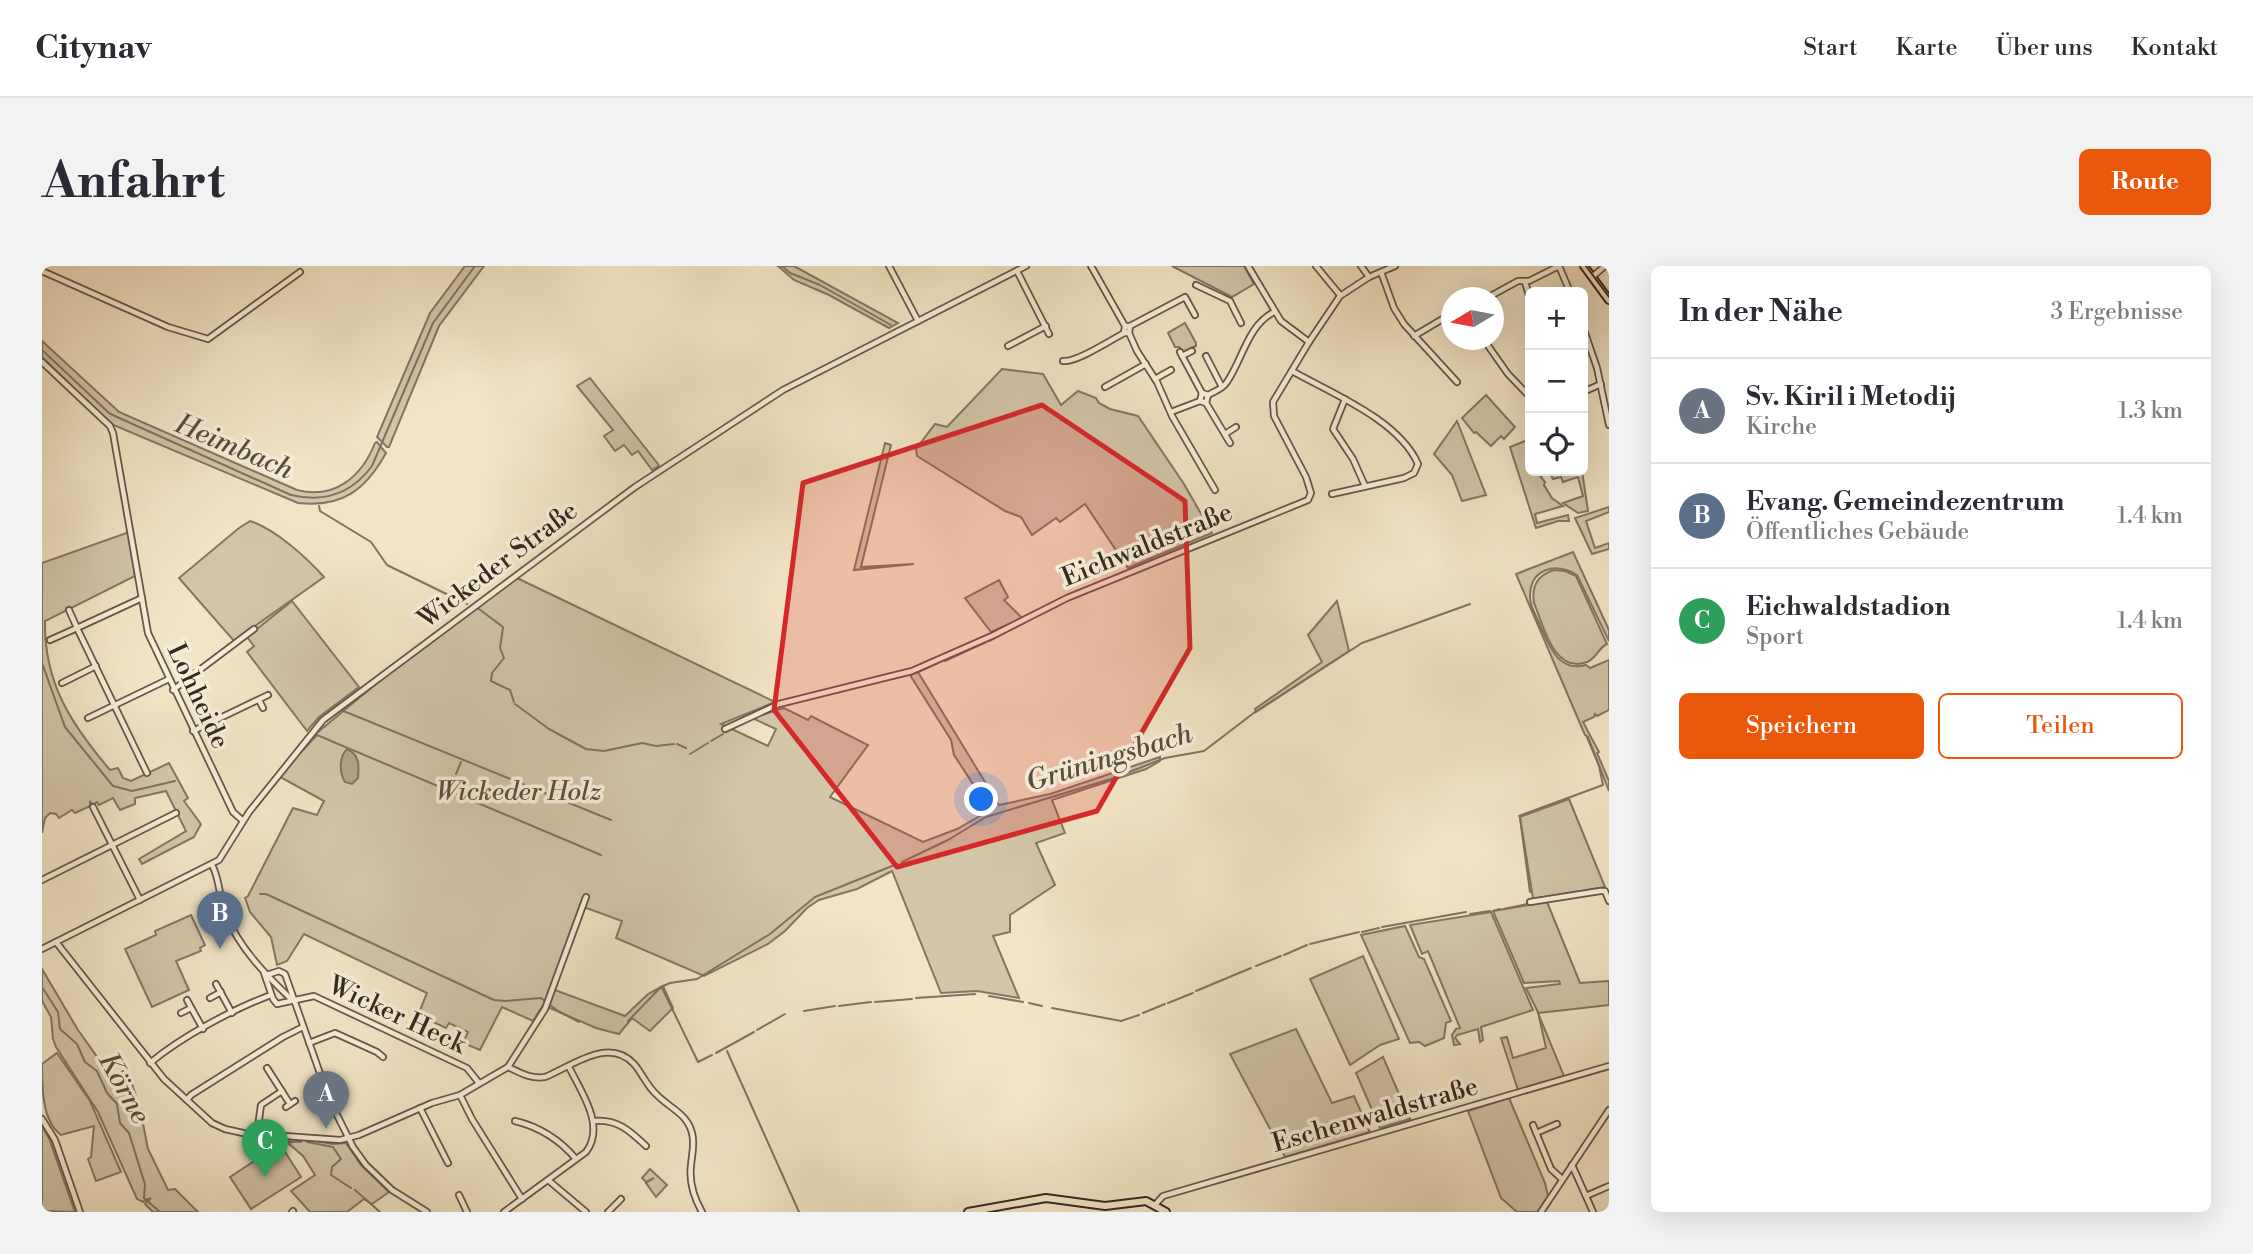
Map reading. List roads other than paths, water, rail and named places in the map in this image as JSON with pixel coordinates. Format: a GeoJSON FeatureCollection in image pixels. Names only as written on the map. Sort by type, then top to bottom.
{"type":"FeatureCollection","features":[{"type":"Feature","properties":{"kind":"main road"},"geometry":{"type":"LineString","coordinates":[[1584,266],[1609,300]]}},
{"type":"Feature","properties":{"kind":"main road"},"geometry":{"type":"LineString","coordinates":[[968,1212],[1046,1198],[1105,1206],[1157,1201],[1166,1212]]}},
{"type":"Feature","properties":{"kind":"street"},"geometry":{"type":"LineString","coordinates":[[889,266],[918,321]]}},
{"type":"Feature","properties":{"kind":"street","name":"Wickeder Straße"},"geometry":{"type":"LineString","coordinates":[[42,949],[212,865],[224,854],[243,821],[294,754],[328,715],[617,500],[783,390],[1026,266]]}},
{"type":"Feature","properties":{"kind":"street"},"geometry":{"type":"LineString","coordinates":[[1091,266],[1128,326],[1127,333],[1215,490]]}},
{"type":"Feature","properties":{"kind":"street"},"geometry":{"type":"LineString","coordinates":[[1248,266],[1274,312],[1291,330],[1309,342]]}},
{"type":"Feature","properties":{"kind":"street"},"geometry":{"type":"LineString","coordinates":[[1316,266],[1340,296]]}},
{"type":"Feature","properties":{"kind":"street"},"geometry":{"type":"LineString","coordinates":[[1361,266],[1369,277]]}},
{"type":"Feature","properties":{"kind":"street","name":"Eichwaldstraße"},"geometry":{"type":"LineString","coordinates":[[725,729],[779,704],[912,671],[1067,598],[1308,500],[1311,493],[1307,477],[1272,411],[1273,402],[1340,296],[1369,277],[1395,266]]}},
{"type":"Feature","properties":{"kind":"street"},"geometry":{"type":"LineString","coordinates":[[1504,291],[1559,266],[1568,287]]}},
{"type":"Feature","properties":{"kind":"street"},"geometry":{"type":"LineString","coordinates":[[1592,277],[1601,267]]}},
{"type":"Feature","properties":{"kind":"street"},"geometry":{"type":"LineString","coordinates":[[42,271],[157,322],[208,340],[300,272]]}},
{"type":"Feature","properties":{"kind":"street"},"geometry":{"type":"LineString","coordinates":[[1017,271],[1049,334]]}},
{"type":"Feature","properties":{"kind":"street"},"geometry":{"type":"LineString","coordinates":[[1381,272],[1398,315],[1457,382]]}},
{"type":"Feature","properties":{"kind":"street"},"geometry":{"type":"LineString","coordinates":[[1523,282],[1525,287]]}},
{"type":"Feature","properties":{"kind":"street"},"geometry":{"type":"LineString","coordinates":[[1196,285],[1230,302],[1241,323]]}},
{"type":"Feature","properties":{"kind":"street"},"geometry":{"type":"LineString","coordinates":[[1128,326],[1185,298],[1195,315]]}},
{"type":"Feature","properties":{"kind":"street"},"geometry":{"type":"LineString","coordinates":[[1205,394],[1222,387],[1229,379],[1254,329],[1274,312]]}},
{"type":"Feature","properties":{"kind":"street"},"geometry":{"type":"LineString","coordinates":[[1414,336],[1441,320]]}},
{"type":"Feature","properties":{"kind":"street"},"geometry":{"type":"LineString","coordinates":[[1009,346],[1046,326]]}},
{"type":"Feature","properties":{"kind":"street"},"geometry":{"type":"LineString","coordinates":[[1063,361],[1068,362],[1127,333]]}},
{"type":"Feature","properties":{"kind":"street"},"geometry":{"type":"LineString","coordinates":[[1588,343],[1601,384],[1609,425]]}},
{"type":"Feature","properties":{"kind":"street"},"geometry":{"type":"LineString","coordinates":[[1491,350],[1525,392]]}},
{"type":"Feature","properties":{"kind":"street"},"geometry":{"type":"LineString","coordinates":[[1192,351],[1181,354],[1205,394],[1203,402],[1230,443]]}},
{"type":"Feature","properties":{"kind":"street"},"geometry":{"type":"LineString","coordinates":[[1206,356],[1222,387]]}},
{"type":"Feature","properties":{"kind":"street","name":"Lohheide"},"geometry":{"type":"LineString","coordinates":[[42,362],[110,426],[114,433],[149,638],[233,812],[243,821]]}},
{"type":"Feature","properties":{"kind":"street"},"geometry":{"type":"LineString","coordinates":[[1105,387],[1146,364]]}},
{"type":"Feature","properties":{"kind":"street"},"geometry":{"type":"LineString","coordinates":[[1155,379],[1171,370]]}},
{"type":"Feature","properties":{"kind":"street"},"geometry":{"type":"LineString","coordinates":[[1292,371],[1345,399],[1386,427],[1405,445],[1418,464],[1417,469],[1410,475],[1332,494]]}},
{"type":"Feature","properties":{"kind":"street"},"geometry":{"type":"LineString","coordinates":[[1588,390],[1601,384]]}},
{"type":"Feature","properties":{"kind":"street"},"geometry":{"type":"LineString","coordinates":[[1345,399],[1333,429],[1353,459],[1365,486]]}},
{"type":"Feature","properties":{"kind":"street"},"geometry":{"type":"LineString","coordinates":[[1171,412],[1203,402]]}},
{"type":"Feature","properties":{"kind":"street"},"geometry":{"type":"LineString","coordinates":[[1225,434],[1236,427]]}},
{"type":"Feature","properties":{"kind":"street"},"geometry":{"type":"LineString","coordinates":[[50,640],[142,598]]}},
{"type":"Feature","properties":{"kind":"street"},"geometry":{"type":"LineString","coordinates":[[69,610],[147,773]]}},
{"type":"Feature","properties":{"kind":"street"},"geometry":{"type":"LineString","coordinates":[[173,690],[254,629]]}},
{"type":"Feature","properties":{"kind":"street"},"geometry":{"type":"LineString","coordinates":[[62,683],[96,666]]}},
{"type":"Feature","properties":{"kind":"street"},"geometry":{"type":"LineString","coordinates":[[88,718],[169,679]]}},
{"type":"Feature","properties":{"kind":"street"},"geometry":{"type":"LineString","coordinates":[[193,731],[268,695]]}},
{"type":"Feature","properties":{"kind":"street"},"geometry":{"type":"LineString","coordinates":[[259,699],[262,708]]}},
{"type":"Feature","properties":{"kind":"street"},"geometry":{"type":"LineString","coordinates":[[93,807],[140,901]]}},
{"type":"Feature","properties":{"kind":"street"},"geometry":{"type":"LineString","coordinates":[[42,880],[176,813]]}},
{"type":"Feature","properties":{"kind":"street"},"geometry":{"type":"LineString","coordinates":[[212,865],[216,870],[221,900],[241,943],[265,974],[293,1001]]}},
{"type":"Feature","properties":{"kind":"street"},"geometry":{"type":"LineString","coordinates":[[1530,902],[1600,891],[1605,891],[1609,901]]}},
{"type":"Feature","properties":{"kind":"street"},"geometry":{"type":"LineString","coordinates":[[56,942],[150,1063],[218,1126],[243,1133],[335,1140],[349,1138],[420,1108],[460,1095],[508,1067],[548,1002],[586,897]]}},
{"type":"Feature","properties":{"kind":"street"},"geometry":{"type":"LineString","coordinates":[[265,974],[283,972],[329,1099],[364,1163],[399,1195],[428,1212]]}},
{"type":"Feature","properties":{"kind":"street"},"geometry":{"type":"LineString","coordinates":[[150,1063],[174,1045],[271,995],[265,974]]}},
{"type":"Feature","properties":{"kind":"street"},"geometry":{"type":"LineString","coordinates":[[216,984],[232,1013]]}},
{"type":"Feature","properties":{"kind":"street"},"geometry":{"type":"LineString","coordinates":[[210,998],[221,992]]}},
{"type":"Feature","properties":{"kind":"street","name":"Wicker Heck"},"geometry":{"type":"LineString","coordinates":[[271,995],[277,1004],[314,996],[467,1068],[479,1083]]}},
{"type":"Feature","properties":{"kind":"street"},"geometry":{"type":"LineString","coordinates":[[187,1000],[203,1029]]}},
{"type":"Feature","properties":{"kind":"street"},"geometry":{"type":"LineString","coordinates":[[181,1013],[191,1008]]}},
{"type":"Feature","properties":{"kind":"street"},"geometry":{"type":"LineString","coordinates":[[187,1100],[283,1037],[303,1027]]}},
{"type":"Feature","properties":{"kind":"street"},"geometry":{"type":"LineString","coordinates":[[309,1043],[335,1033],[383,1057]]}},
{"type":"Feature","properties":{"kind":"street"},"geometry":{"type":"LineString","coordinates":[[508,1067],[538,1078],[605,1052],[624,1056],[637,1067],[654,1093],[682,1114],[692,1132],[694,1150],[691,1169],[694,1192],[702,1212]]}},
{"type":"Feature","properties":{"kind":"street"},"geometry":{"type":"LineString","coordinates":[[505,1212],[586,1152],[592,1142],[594,1122],[569,1066]]}},
{"type":"Feature","properties":{"kind":"street","name":"Eschenwaldstraße"},"geometry":{"type":"LineString","coordinates":[[1157,1201],[1609,1066]]}},
{"type":"Feature","properties":{"kind":"street"},"geometry":{"type":"LineString","coordinates":[[267,1068],[290,1104]]}},
{"type":"Feature","properties":{"kind":"street"},"geometry":{"type":"LineString","coordinates":[[264,1080],[272,1076]]}},
{"type":"Feature","properties":{"kind":"street"},"geometry":{"type":"LineString","coordinates":[[257,1134],[261,1105],[282,1091]]}},
{"type":"Feature","properties":{"kind":"street"},"geometry":{"type":"LineString","coordinates":[[460,1095],[522,1199]]}},
{"type":"Feature","properties":{"kind":"street"},"geometry":{"type":"LineString","coordinates":[[420,1108],[448,1163]]}},
{"type":"Feature","properties":{"kind":"street"},"geometry":{"type":"LineString","coordinates":[[1541,1212],[1609,1110]]}},
{"type":"Feature","properties":{"kind":"street"},"geometry":{"type":"LineString","coordinates":[[42,1119],[55,1140],[80,1212]]}},
{"type":"Feature","properties":{"kind":"street"},"geometry":{"type":"LineString","coordinates":[[515,1121],[559,1140],[576,1159]]}},
{"type":"Feature","properties":{"kind":"street"},"geometry":{"type":"LineString","coordinates":[[594,1122],[606,1121],[622,1125],[646,1146]]}},
{"type":"Feature","properties":{"kind":"street"},"geometry":{"type":"LineString","coordinates":[[1536,1133],[1557,1124]]}},
{"type":"Feature","properties":{"kind":"street"},"geometry":{"type":"LineString","coordinates":[[1533,1125],[1551,1169],[1562,1178]]}},
{"type":"Feature","properties":{"kind":"street"},"geometry":{"type":"LineString","coordinates":[[1572,1164],[1593,1212]]}},
{"type":"Feature","properties":{"kind":"street"},"geometry":{"type":"LineString","coordinates":[[548,1180],[586,1212]]}},
{"type":"Feature","properties":{"kind":"street"},"geometry":{"type":"LineString","coordinates":[[1586,1196],[1609,1186]]}},
{"type":"Feature","properties":{"kind":"street"},"geometry":{"type":"LineString","coordinates":[[459,1195],[467,1212]]}},
{"type":"Feature","properties":{"kind":"street"},"geometry":{"type":"LineString","coordinates":[[608,1212],[621,1199]]}},
{"type":"Feature","properties":{"kind":"waterway","name":"Heimbach"},"geometry":{"type":"LineString","coordinates":[[42,350],[109,413],[291,495],[315,498],[337,494],[356,483],[372,466],[433,323],[475,266]]}},
{"type":"Feature","properties":{"kind":"waterway"},"geometry":{"type":"LineString","coordinates":[[782,266],[790,273],[820,285],[891,325]]}},
{"type":"Feature","properties":{"kind":"waterway"},"geometry":{"type":"LineString","coordinates":[[319,506],[320,511],[371,542],[387,565],[467,604]]}},
{"type":"Feature","properties":{"kind":"waterway"},"geometry":{"type":"LineString","coordinates":[[1064,602],[1076,597]]}},
{"type":"Feature","properties":{"kind":"waterway"},"geometry":{"type":"LineString","coordinates":[[1041,614],[1061,604]]}},
{"type":"Feature","properties":{"kind":"waterway","name":"Grüningsbach"},"geometry":{"type":"LineString","coordinates":[[902,862],[948,840],[986,817],[1111,779],[1165,758],[1204,751],[1255,712],[1362,643],[1470,604]]}},
{"type":"Feature","properties":{"kind":"waterway"},"geometry":{"type":"LineString","coordinates":[[479,609],[503,627],[500,648],[504,658],[492,673],[491,681],[510,690],[514,702]]}},
{"type":"Feature","properties":{"kind":"waterway"},"geometry":{"type":"LineString","coordinates":[[1027,621],[1038,615]]}},
{"type":"Feature","properties":{"kind":"waterway"},"geometry":{"type":"LineString","coordinates":[[1010,630],[1024,623]]}},
{"type":"Feature","properties":{"kind":"waterway"},"geometry":{"type":"LineString","coordinates":[[989,641],[1006,632]]}},
{"type":"Feature","properties":{"kind":"waterway"},"geometry":{"type":"LineString","coordinates":[[945,661],[986,642]]}},
{"type":"Feature","properties":{"kind":"waterway"},"geometry":{"type":"LineString","coordinates":[[42,663],[65,727],[113,786],[132,791],[175,781]]}},
{"type":"Feature","properties":{"kind":"waterway"},"geometry":{"type":"LineString","coordinates":[[916,673],[938,663]]}},
{"type":"Feature","properties":{"kind":"waterway"},"geometry":{"type":"LineString","coordinates":[[326,721],[401,665]]}},
{"type":"Feature","properties":{"kind":"waterway"},"geometry":{"type":"LineString","coordinates":[[873,683],[913,674]]}},
{"type":"Feature","properties":{"kind":"waterway"},"geometry":{"type":"LineString","coordinates":[[515,704],[549,729],[586,749],[604,751],[642,743],[656,746],[674,744]]}},
{"type":"Feature","properties":{"kind":"waterway"},"geometry":{"type":"LineString","coordinates":[[341,710],[611,820]]}},
{"type":"Feature","properties":{"kind":"waterway"},"geometry":{"type":"LineString","coordinates":[[711,741],[723,734]]}},
{"type":"Feature","properties":{"kind":"waterway"},"geometry":{"type":"LineString","coordinates":[[299,754],[317,735],[601,855]]}},
{"type":"Feature","properties":{"kind":"waterway"},"geometry":{"type":"LineString","coordinates":[[1519,816],[1603,785],[1599,766],[1587,737]]}},
{"type":"Feature","properties":{"kind":"waterway"},"geometry":{"type":"LineString","coordinates":[[690,754],[708,743]]}},
{"type":"Feature","properties":{"kind":"waterway"},"geometry":{"type":"LineString","coordinates":[[677,744],[686,748]]}},
{"type":"Feature","properties":{"kind":"waterway"},"geometry":{"type":"LineString","coordinates":[[456,774],[461,762]]}},
{"type":"Feature","properties":{"kind":"waterway"},"geometry":{"type":"LineString","coordinates":[[449,789],[454,777]]}},
{"type":"Feature","properties":{"kind":"waterway"},"geometry":{"type":"LineString","coordinates":[[1520,818],[1530,892]]}},
{"type":"Feature","properties":{"kind":"waterway","name":"Grüningsbach"},"geometry":{"type":"LineString","coordinates":[[628,1021],[661,987],[697,979],[770,934],[815,897],[897,864]]}},
{"type":"Feature","properties":{"kind":"waterway"},"geometry":{"type":"LineString","coordinates":[[260,894],[266,894],[494,1000],[541,998],[579,1022]]}},
{"type":"Feature","properties":{"kind":"waterway"},"geometry":{"type":"LineString","coordinates":[[1504,909],[1527,904]]}},
{"type":"Feature","properties":{"kind":"waterway"},"geometry":{"type":"LineString","coordinates":[[1493,911],[1500,909]]}},
{"type":"Feature","properties":{"kind":"waterway"},"geometry":{"type":"LineString","coordinates":[[1470,914],[1490,911]]}},
{"type":"Feature","properties":{"kind":"waterway"},"geometry":{"type":"LineString","coordinates":[[1382,927],[1466,912]]}},
{"type":"Feature","properties":{"kind":"waterway"},"geometry":{"type":"LineString","coordinates":[[1362,932],[1379,928]]}},
{"type":"Feature","properties":{"kind":"waterway"},"geometry":{"type":"LineString","coordinates":[[1310,944],[1359,932]]}},
{"type":"Feature","properties":{"kind":"waterway"},"geometry":{"type":"LineString","coordinates":[[1284,955],[1307,945]]}},
{"type":"Feature","properties":{"kind":"waterway"},"geometry":{"type":"LineString","coordinates":[[1256,966],[1281,956]]}},
{"type":"Feature","properties":{"kind":"waterway"},"geometry":{"type":"LineString","coordinates":[[1196,991],[1251,968]]}},
{"type":"Feature","properties":{"kind":"waterway","name":"Körne"},"geometry":{"type":"LineString","coordinates":[[42,987],[58,1012],[60,1029],[77,1044],[85,1062],[97,1071],[107,1093],[117,1104],[120,1123],[129,1133],[145,1184],[144,1198],[160,1212]]}},
{"type":"Feature","properties":{"kind":"waterway"},"geometry":{"type":"LineString","coordinates":[[662,988],[698,1062],[712,1055]]}},
{"type":"Feature","properties":{"kind":"waterway"},"geometry":{"type":"LineString","coordinates":[[1168,1003],[1193,993]]}},
{"type":"Feature","properties":{"kind":"waterway"},"geometry":{"type":"LineString","coordinates":[[916,998],[975,994]]}},
{"type":"Feature","properties":{"kind":"waterway"},"geometry":{"type":"LineString","coordinates":[[989,996],[1023,1002]]}},
{"type":"Feature","properties":{"kind":"waterway"},"geometry":{"type":"LineString","coordinates":[[875,1002],[912,999]]}},
{"type":"Feature","properties":{"kind":"waterway"},"geometry":{"type":"LineString","coordinates":[[839,1006],[871,1002]]}},
{"type":"Feature","properties":{"kind":"waterway"},"geometry":{"type":"LineString","coordinates":[[1029,1003],[1042,1006]]}},
{"type":"Feature","properties":{"kind":"waterway"},"geometry":{"type":"LineString","coordinates":[[1143,1013],[1165,1004]]}},
{"type":"Feature","properties":{"kind":"waterway"},"geometry":{"type":"LineString","coordinates":[[804,1011],[835,1006]]}},
{"type":"Feature","properties":{"kind":"waterway"},"geometry":{"type":"LineString","coordinates":[[1052,1008],[1121,1021],[1139,1015]]}},
{"type":"Feature","properties":{"kind":"waterway"},"geometry":{"type":"LineString","coordinates":[[757,1030],[785,1014]]}},
{"type":"Feature","properties":{"kind":"waterway"},"geometry":{"type":"LineString","coordinates":[[716,1053],[754,1032]]}},
{"type":"Feature","properties":{"kind":"waterway"},"geometry":{"type":"LineString","coordinates":[[727,1051],[799,1212]]}},
{"type":"Feature","properties":{"kind":"waterway"},"geometry":{"type":"LineString","coordinates":[[278,1141],[301,1142]]}},
{"type":"Feature","properties":{"kind":"waterway"},"geometry":{"type":"LineString","coordinates":[[307,1142],[333,1147],[341,1159],[332,1167],[331,1175],[351,1188]]}},
{"type":"Feature","properties":{"kind":"waterway"},"geometry":{"type":"LineString","coordinates":[[355,1190],[380,1212]]}},
{"type":"Feature","properties":{"kind":"tram line"},"geometry":{"type":"LineString","coordinates":[[1586,266],[1609,297]]}},
{"type":"Feature","properties":{"kind":"place","name":"Evang. Gemeindezentrum"},"geometry":{"type":"Point","coordinates":[220,949]}},
{"type":"Feature","properties":{"kind":"place","name":"Sv. Kiril i Metodij"},"geometry":{"type":"Point","coordinates":[326,1129]}},
{"type":"Feature","properties":{"kind":"place","name":"Eichwaldstadion"},"geometry":{"type":"Point","coordinates":[265,1177]}},
{"type":"Feature","properties":{"kind":"park label","name":"Wickeder Holz"},"geometry":{"type":"Point","coordinates":[519,792]}}]}
